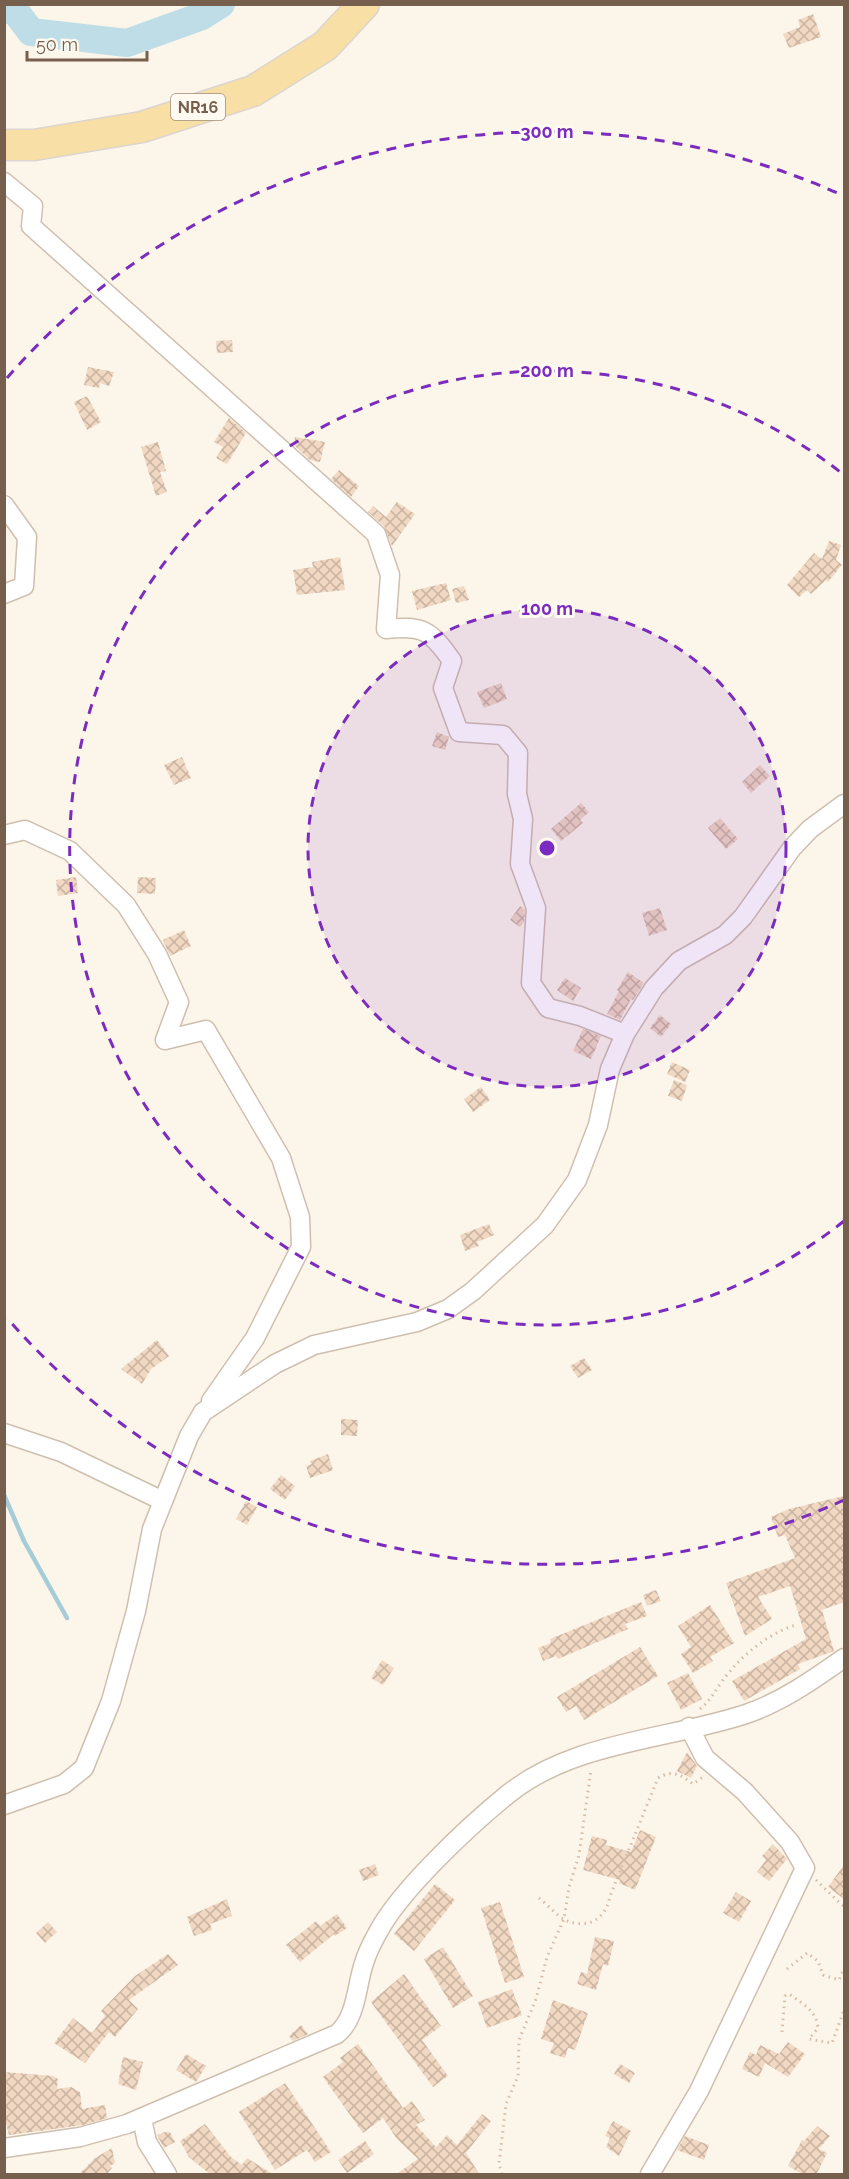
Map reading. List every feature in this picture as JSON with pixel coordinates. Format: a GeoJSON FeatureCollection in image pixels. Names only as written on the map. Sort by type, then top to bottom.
{"type":"FeatureCollection","features":[{"type":"Feature","properties":{"kind":"main road","name":"NR16"},"geometry":{"type":"LineString","coordinates":[[4,144],[34,145],[142,127],[253,91],[325,46],[364,4]]}},
{"type":"Feature","properties":{"kind":"street"},"geometry":{"type":"LineString","coordinates":[[4,182],[33,206],[31,226],[376,534],[390,575],[386,629],[411,626],[434,635],[452,662],[443,688],[459,732],[503,735],[518,753],[517,794],[523,819],[520,864],[536,908],[531,983],[548,1008],[580,1016],[625,1034]]}},
{"type":"Feature","properties":{"kind":"street"},"geometry":{"type":"LineString","coordinates":[[4,505],[27,537],[24,586],[4,594]]}},
{"type":"Feature","properties":{"kind":"street"},"geometry":{"type":"LineString","coordinates":[[203,1412],[275,1364],[314,1345],[417,1322],[448,1309],[474,1291],[545,1225],[578,1180],[598,1125],[610,1069],[625,1034],[654,988],[679,961],[724,935],[743,917],[792,848],[810,829],[844,804]]}},
{"type":"Feature","properties":{"kind":"street"},"geometry":{"type":"LineString","coordinates":[[4,835],[25,830],[70,851],[126,905],[157,954],[179,1002],[165,1040],[206,1030],[281,1158],[300,1217],[301,1247],[255,1338],[189,1436],[153,1529],[136,1611],[111,1701],[84,1768],[64,1784],[4,1805]]}},
{"type":"Feature","properties":{"kind":"street"},"geometry":{"type":"LineString","coordinates":[[4,1432],[61,1452],[163,1501]]}},
{"type":"Feature","properties":{"kind":"street"},"geometry":{"type":"LineString","coordinates":[[4,2148],[80,2137],[142,2119],[183,2098],[218,2086],[337,2034],[349,2021],[364,1964],[378,1932],[391,1912],[425,1873],[507,1794],[550,1768],[602,1750],[690,1727],[731,1719],[766,1707],[801,1688],[844,1658]]}},
{"type":"Feature","properties":{"kind":"street"},"geometry":{"type":"LineString","coordinates":[[650,2175],[699,2091],[805,1868],[790,1842],[746,1792],[705,1758],[690,1727]]}},
{"type":"Feature","properties":{"kind":"street"},"geometry":{"type":"LineString","coordinates":[[142,2119],[147,2142],[167,2175]]}},
{"type":"Feature","properties":{"kind":"path"},"geometry":{"type":"LineString","coordinates":[[690,1727],[699,1709],[709,1702],[739,1662],[780,1629],[796,1625]]}},
{"type":"Feature","properties":{"kind":"path"},"geometry":{"type":"LineString","coordinates":[[502,2175],[498,2164],[506,2104],[518,2076],[519,2040],[536,1999],[547,1957],[564,1919],[569,1887],[579,1855],[592,1767],[602,1750]]}},
{"type":"Feature","properties":{"kind":"path"},"geometry":{"type":"LineString","coordinates":[[539,1898],[564,1919],[582,1923],[601,1917],[608,1910],[610,1896],[658,1778],[666,1773],[677,1773],[693,1784],[705,1775],[705,1758]]}},
{"type":"Feature","properties":{"kind":"path"},"geometry":{"type":"LineString","coordinates":[[805,1868],[825,1891],[844,1906]]}},
{"type":"Feature","properties":{"kind":"path"},"geometry":{"type":"LineString","coordinates":[[787,1969],[807,1953],[818,1961],[823,1975],[838,1980],[844,1969]]}},
{"type":"Feature","properties":{"kind":"path"},"geometry":{"type":"LineString","coordinates":[[782,2032],[785,1996],[789,1994],[810,2008],[816,2016],[818,2028],[809,2039],[832,2043],[844,2010]]}},
{"type":"Feature","properties":{"kind":"building"},"geometry":{"type":"Polygon","coordinates":[[[813,14],[821,37],[789,48],[783,34],[800,27],[798,20],[813,14]]]}},
{"type":"Feature","properties":{"kind":"building"},"geometry":{"type":"Polygon","coordinates":[[[232,340],[233,352],[217,353],[216,341],[232,340]]]}},
{"type":"Feature","properties":{"kind":"building"},"geometry":{"type":"Polygon","coordinates":[[[88,367],[114,372],[109,386],[100,383],[99,388],[84,385],[88,367]]]}},
{"type":"Feature","properties":{"kind":"building"},"geometry":{"type":"Polygon","coordinates":[[[87,396],[101,422],[87,430],[74,402],[87,396]]]}},
{"type":"Feature","properties":{"kind":"building"},"geometry":{"type":"Polygon","coordinates":[[[229,418],[246,433],[227,464],[216,458],[223,447],[214,442],[229,418]]]}},
{"type":"Feature","properties":{"kind":"building"},"geometry":{"type":"Polygon","coordinates":[[[295,437],[325,442],[320,462],[310,460],[294,445],[295,437]]]}},
{"type":"Feature","properties":{"kind":"building"},"geometry":{"type":"Polygon","coordinates":[[[158,442],[166,471],[160,472],[167,492],[156,496],[141,447],[158,442]]]}},
{"type":"Feature","properties":{"kind":"building"},"geometry":{"type":"Polygon","coordinates":[[[339,470],[359,486],[351,497],[331,479],[339,470]]]}},
{"type":"Feature","properties":{"kind":"building"},"geometry":{"type":"Polygon","coordinates":[[[397,502],[415,514],[392,546],[384,526],[368,512],[373,506],[386,517],[397,502]]]}},
{"type":"Feature","properties":{"kind":"building"},"geometry":{"type":"Polygon","coordinates":[[[829,541],[841,545],[836,560],[842,565],[828,582],[826,580],[811,594],[807,590],[799,597],[787,585],[814,553],[822,559],[829,541]]]}},
{"type":"Feature","properties":{"kind":"building"},"geometry":{"type":"Polygon","coordinates":[[[340,557],[345,590],[297,595],[293,570],[313,567],[312,562],[340,557]]]}},
{"type":"Feature","properties":{"kind":"building"},"geometry":{"type":"Polygon","coordinates":[[[446,583],[451,600],[417,610],[412,591],[446,583]]]}},
{"type":"Feature","properties":{"kind":"building"},"geometry":{"type":"Polygon","coordinates":[[[464,586],[469,600],[456,603],[452,589],[464,586]]]}},
{"type":"Feature","properties":{"kind":"building"},"geometry":{"type":"Polygon","coordinates":[[[501,683],[507,699],[484,708],[477,692],[501,683]]]}},
{"type":"Feature","properties":{"kind":"building"},"geometry":{"type":"Polygon","coordinates":[[[437,732],[449,737],[445,750],[432,746],[437,732]]]}},
{"type":"Feature","properties":{"kind":"building"},"geometry":{"type":"Polygon","coordinates":[[[182,757],[191,778],[174,785],[164,765],[182,757]]]}},
{"type":"Feature","properties":{"kind":"building"},"geometry":{"type":"Polygon","coordinates":[[[760,765],[770,776],[751,793],[742,782],[760,765]]]}},
{"type":"Feature","properties":{"kind":"building"},"geometry":{"type":"Polygon","coordinates":[[[581,803],[589,812],[580,820],[583,823],[561,841],[551,829],[581,803]]]}},
{"type":"Feature","properties":{"kind":"building"},"geometry":{"type":"Polygon","coordinates":[[[720,818],[738,839],[726,849],[708,828],[720,818]]]}},
{"type":"Feature","properties":{"kind":"building"},"geometry":{"type":"Polygon","coordinates":[[[76,877],[78,893],[58,896],[56,880],[76,877]]]}},
{"type":"Feature","properties":{"kind":"building"},"geometry":{"type":"Polygon","coordinates":[[[138,877],[156,878],[155,894],[137,893],[138,877]]]}},
{"type":"Feature","properties":{"kind":"building"},"geometry":{"type":"Polygon","coordinates":[[[520,906],[525,910],[524,922],[520,927],[510,920],[520,906]]]}},
{"type":"Feature","properties":{"kind":"building"},"geometry":{"type":"Polygon","coordinates":[[[660,908],[667,930],[649,936],[642,913],[660,908]]]}},
{"type":"Feature","properties":{"kind":"building"},"geometry":{"type":"Polygon","coordinates":[[[184,930],[191,946],[170,956],[163,940],[184,930]]]}},
{"type":"Feature","properties":{"kind":"building"},"geometry":{"type":"Polygon","coordinates":[[[628,972],[644,983],[633,1000],[631,999],[620,1020],[607,1014],[628,972]]]}},
{"type":"Feature","properties":{"kind":"building"},"geometry":{"type":"Polygon","coordinates":[[[565,978],[581,988],[573,1001],[557,990],[565,978]]]}},
{"type":"Feature","properties":{"kind":"building"},"geometry":{"type":"Polygon","coordinates":[[[660,1015],[671,1024],[661,1037],[650,1028],[660,1015]]]}},
{"type":"Feature","properties":{"kind":"building"},"geometry":{"type":"Polygon","coordinates":[[[583,1029],[601,1036],[591,1059],[573,1051],[583,1029]]]}},
{"type":"Feature","properties":{"kind":"building"},"geometry":{"type":"Polygon","coordinates":[[[672,1062],[690,1070],[685,1082],[667,1074],[672,1062]]]}},
{"type":"Feature","properties":{"kind":"building"},"geometry":{"type":"Polygon","coordinates":[[[674,1080],[687,1085],[682,1101],[668,1096],[674,1080]]]}},
{"type":"Feature","properties":{"kind":"building"},"geometry":{"type":"Polygon","coordinates":[[[481,1087],[490,1100],[473,1112],[464,1099],[481,1087]]]}},
{"type":"Feature","properties":{"kind":"building"},"geometry":{"type":"Polygon","coordinates":[[[489,1224],[494,1235],[477,1242],[479,1246],[465,1251],[460,1235],[489,1224]]]}},
{"type":"Feature","properties":{"kind":"building"},"geometry":{"type":"Polygon","coordinates":[[[157,1340],[169,1356],[151,1369],[142,1384],[121,1369],[157,1340]]]}},
{"type":"Feature","properties":{"kind":"building"},"geometry":{"type":"Polygon","coordinates":[[[584,1358],[592,1370],[578,1378],[570,1366],[584,1358]]]}},
{"type":"Feature","properties":{"kind":"building"},"geometry":{"type":"Polygon","coordinates":[[[341,1419],[358,1420],[357,1436],[341,1435],[341,1419]]]}},
{"type":"Feature","properties":{"kind":"building"},"geometry":{"type":"Polygon","coordinates":[[[328,1454],[333,1470],[310,1478],[306,1466],[312,1464],[310,1461],[328,1454]]]}},
{"type":"Feature","properties":{"kind":"building"},"geometry":{"type":"Polygon","coordinates":[[[281,1475],[295,1486],[285,1500],[270,1489],[281,1475]]]}},
{"type":"Feature","properties":{"kind":"building"},"geometry":{"type":"Polygon","coordinates":[[[844,1496],[844,1602],[822,1610],[834,1651],[798,1664],[800,1669],[744,1701],[732,1681],[806,1639],[790,1586],[758,1597],[772,1619],[745,1636],[726,1583],[795,1558],[785,1535],[778,1537],[771,1517],[789,1509],[844,1496]]]}},
{"type":"Feature","properties":{"kind":"building"},"geometry":{"type":"Polygon","coordinates":[[[246,1501],[257,1507],[247,1525],[236,1519],[246,1501]]]}},
{"type":"Feature","properties":{"kind":"building"},"geometry":{"type":"Polygon","coordinates":[[[656,1590],[661,1601],[647,1606],[643,1595],[656,1590]]]}},
{"type":"Feature","properties":{"kind":"building"},"geometry":{"type":"Polygon","coordinates":[[[641,1602],[647,1616],[625,1624],[628,1629],[558,1659],[556,1656],[543,1661],[538,1648],[551,1643],[550,1639],[641,1602]]]}},
{"type":"Feature","properties":{"kind":"building"},"geometry":{"type":"Polygon","coordinates":[[[710,1605],[734,1643],[710,1657],[713,1661],[693,1673],[681,1654],[691,1647],[678,1626],[710,1605]]]}},
{"type":"Feature","properties":{"kind":"building"},"geometry":{"type":"Polygon","coordinates":[[[640,1647],[658,1676],[584,1720],[576,1706],[566,1712],[557,1697],[640,1647]]]}},
{"type":"Feature","properties":{"kind":"building"},"geometry":{"type":"Polygon","coordinates":[[[382,1660],[394,1668],[383,1685],[371,1678],[382,1660]]]}},
{"type":"Feature","properties":{"kind":"building"},"geometry":{"type":"Polygon","coordinates":[[[688,1673],[702,1699],[681,1710],[667,1683],[688,1673]]]}},
{"type":"Feature","properties":{"kind":"building"},"geometry":{"type":"Polygon","coordinates":[[[687,1752],[697,1766],[691,1778],[677,1771],[687,1752]]]}},
{"type":"Feature","properties":{"kind":"building"},"geometry":{"type":"Polygon","coordinates":[[[640,1830],[656,1837],[635,1890],[619,1883],[620,1880],[583,1870],[592,1836],[607,1840],[606,1845],[631,1852],[640,1830]]]}},
{"type":"Feature","properties":{"kind":"building"},"geometry":{"type":"Polygon","coordinates":[[[773,1844],[787,1859],[769,1881],[757,1872],[766,1860],[762,1856],[773,1844]]]}},
{"type":"Feature","properties":{"kind":"building"},"geometry":{"type":"Polygon","coordinates":[[[375,1864],[379,1875],[363,1881],[359,1870],[375,1864]]]}},
{"type":"Feature","properties":{"kind":"building"},"geometry":{"type":"Polygon","coordinates":[[[844,1865],[844,1899],[828,1887],[844,1865]]]}},
{"type":"Feature","properties":{"kind":"building"},"geometry":{"type":"Polygon","coordinates":[[[435,1884],[455,1900],[414,1951],[394,1934],[435,1884]]]}},
{"type":"Feature","properties":{"kind":"building"},"geometry":{"type":"Polygon","coordinates":[[[736,1892],[751,1901],[739,1922],[723,1913],[736,1892]]]}},
{"type":"Feature","properties":{"kind":"building"},"geometry":{"type":"Polygon","coordinates":[[[227,1899],[232,1916],[210,1924],[212,1930],[194,1936],[187,1917],[227,1899]]]}},
{"type":"Feature","properties":{"kind":"building"},"geometry":{"type":"Polygon","coordinates":[[[500,1902],[524,1977],[505,1983],[481,1908],[500,1902]]]}},
{"type":"Feature","properties":{"kind":"building"},"geometry":{"type":"Polygon","coordinates":[[[337,1914],[347,1928],[335,1936],[334,1934],[300,1962],[286,1945],[316,1921],[320,1926],[337,1914]]]}},
{"type":"Feature","properties":{"kind":"building"},"geometry":{"type":"Polygon","coordinates":[[[48,1922],[57,1932],[45,1943],[36,1933],[48,1922]]]}},
{"type":"Feature","properties":{"kind":"building"},"geometry":{"type":"Polygon","coordinates":[[[595,1937],[614,1941],[608,1966],[603,1964],[596,1990],[577,1984],[581,1972],[587,1974],[595,1937]]]}},
{"type":"Feature","properties":{"kind":"building"},"geometry":{"type":"Polygon","coordinates":[[[443,1947],[473,1996],[453,2008],[424,1959],[443,1947]]]}},
{"type":"Feature","properties":{"kind":"building"},"geometry":{"type":"Polygon","coordinates":[[[168,1954],[178,1965],[129,2000],[138,2009],[115,2037],[109,2032],[85,2063],[54,2043],[73,2018],[92,2033],[105,2016],[101,2011],[135,1976],[168,1954]]]}},
{"type":"Feature","properties":{"kind":"building"},"geometry":{"type":"Polygon","coordinates":[[[404,1974],[441,2026],[422,2040],[448,2076],[433,2087],[371,2002],[404,1974]]]}},
{"type":"Feature","properties":{"kind":"building"},"geometry":{"type":"Polygon","coordinates":[[[512,1989],[522,2015],[487,2028],[478,2002],[512,1989]]]}},
{"type":"Feature","properties":{"kind":"building"},"geometry":{"type":"Polygon","coordinates":[[[553,2000],[588,2013],[575,2050],[568,2048],[565,2058],[550,2053],[554,2043],[541,2039],[553,2000]]]}},
{"type":"Feature","properties":{"kind":"building"},"geometry":{"type":"Polygon","coordinates":[[[301,2025],[308,2034],[293,2041],[289,2036],[301,2025]]]}},
{"type":"Feature","properties":{"kind":"building"},"geometry":{"type":"Polygon","coordinates":[[[788,2042],[805,2054],[788,2077],[765,2063],[759,2077],[742,2069],[750,2052],[756,2055],[760,2045],[779,2054],[788,2042]]]}},
{"type":"Feature","properties":{"kind":"building"},"geometry":{"type":"Polygon","coordinates":[[[358,2044],[403,2108],[412,2101],[425,2120],[416,2125],[436,2147],[447,2135],[457,2145],[482,2114],[491,2121],[466,2153],[480,2175],[395,2175],[418,2159],[397,2139],[383,2118],[363,2133],[323,2077],[343,2062],[340,2058],[358,2044]]]}},
{"type":"Feature","properties":{"kind":"building"},"geometry":{"type":"Polygon","coordinates":[[[186,2054],[206,2066],[196,2082],[176,2070],[186,2054]]]}},
{"type":"Feature","properties":{"kind":"building"},"geometry":{"type":"Polygon","coordinates":[[[123,2057],[143,2062],[136,2090],[118,2084],[123,2057]]]}},
{"type":"Feature","properties":{"kind":"building"},"geometry":{"type":"Polygon","coordinates":[[[620,2064],[635,2073],[629,2083],[614,2074],[620,2064]]]}},
{"type":"Feature","properties":{"kind":"building"},"geometry":{"type":"Polygon","coordinates":[[[4,2072],[53,2076],[58,2079],[57,2089],[71,2087],[80,2092],[82,2109],[105,2105],[107,2118],[83,2125],[9,2135],[4,2115],[4,2072]]]}},
{"type":"Feature","properties":{"kind":"building"},"geometry":{"type":"Polygon","coordinates":[[[285,2083],[331,2152],[315,2162],[307,2150],[275,2170],[239,2112],[285,2083]]]}},
{"type":"Feature","properties":{"kind":"building"},"geometry":{"type":"Polygon","coordinates":[[[613,2121],[631,2131],[619,2156],[606,2147],[610,2138],[605,2136],[613,2121]]]}},
{"type":"Feature","properties":{"kind":"building"},"geometry":{"type":"Polygon","coordinates":[[[205,2124],[231,2157],[242,2165],[247,2158],[274,2175],[211,2175],[189,2157],[180,2141],[205,2124]]]}},
{"type":"Feature","properties":{"kind":"building"},"geometry":{"type":"Polygon","coordinates":[[[817,2126],[830,2136],[819,2149],[827,2153],[816,2175],[804,2175],[788,2166],[802,2140],[804,2141],[817,2126]]]}},
{"type":"Feature","properties":{"kind":"building"},"geometry":{"type":"Polygon","coordinates":[[[170,2132],[175,2142],[164,2148],[157,2135],[170,2132]]]}},
{"type":"Feature","properties":{"kind":"building"},"geometry":{"type":"Polygon","coordinates":[[[685,2136],[709,2145],[704,2160],[677,2150],[685,2136]]]}},
{"type":"Feature","properties":{"kind":"building"},"geometry":{"type":"Polygon","coordinates":[[[365,2141],[374,2154],[347,2173],[338,2160],[365,2141]]]}},
{"type":"Feature","properties":{"kind":"building"},"geometry":{"type":"Polygon","coordinates":[[[112,2148],[115,2163],[110,2166],[112,2168],[106,2175],[78,2175],[95,2158],[112,2148]]]}},
{"type":"Feature","properties":{"kind":"waterway"},"geometry":{"type":"LineString","coordinates":[[10,4],[31,32],[127,43],[202,16],[221,4]]}},
{"type":"Feature","properties":{"kind":"waterway"},"geometry":{"type":"LineString","coordinates":[[4,23],[15,12]]}},
{"type":"Feature","properties":{"kind":"waterway"},"geometry":{"type":"LineString","coordinates":[[4,1495],[24,1541],[67,1618]]}}]}
